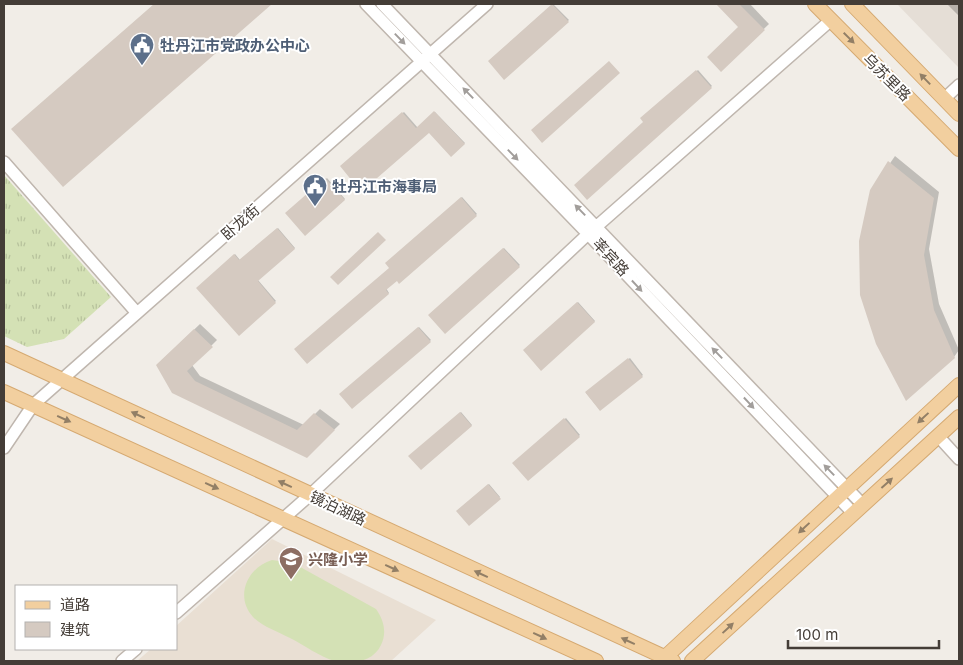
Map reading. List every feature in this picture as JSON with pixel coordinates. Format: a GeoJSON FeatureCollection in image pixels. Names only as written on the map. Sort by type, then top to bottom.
{"type":"FeatureCollection","features":[{"type":"Feature","properties":{"kind":"main road","name":"乌苏里路"},"geometry":{"type":"LineString","coordinates":[[815,4],[959,149]]}},
{"type":"Feature","properties":{"kind":"main road","name":"乌苏里路"},"geometry":{"type":"LineString","coordinates":[[852,4],[959,114]]}},
{"type":"Feature","properties":{"kind":"main road","name":"镜泊湖路"},"geometry":{"type":"LineString","coordinates":[[4,353],[666,660]]}},
{"type":"Feature","properties":{"kind":"main road"},"geometry":{"type":"LineString","coordinates":[[666,660],[959,385]]}},
{"type":"Feature","properties":{"kind":"main road"},"geometry":{"type":"LineString","coordinates":[[4,392],[596,661]]}},
{"type":"Feature","properties":{"kind":"main road"},"geometry":{"type":"LineString","coordinates":[[692,661],[959,417]]}},
{"type":"Feature","properties":{"kind":"street","name":"率宾路"},"geometry":{"type":"LineString","coordinates":[[366,4],[427,58]]}},
{"type":"Feature","properties":{"kind":"street","name":"率宾路"},"geometry":{"type":"LineString","coordinates":[[382,4],[427,58],[858,509]]}},
{"type":"Feature","properties":{"kind":"street","name":"卧龙街"},"geometry":{"type":"LineString","coordinates":[[4,448],[34,405],[62,379],[487,4]]}},
{"type":"Feature","properties":{"kind":"street"},"geometry":{"type":"LineString","coordinates":[[178,612],[310,495],[592,230],[831,20]]}},
{"type":"Feature","properties":{"kind":"street"},"geometry":{"type":"LineString","coordinates":[[944,99],[959,85]]}},
{"type":"Feature","properties":{"kind":"street"},"geometry":{"type":"LineString","coordinates":[[4,162],[137,312]]}},
{"type":"Feature","properties":{"kind":"street"},"geometry":{"type":"LineString","coordinates":[[938,436],[959,459]]}},
{"type":"Feature","properties":{"kind":"street"},"geometry":{"type":"LineString","coordinates":[[122,661],[135,650]]}},
{"type":"Feature","properties":{"kind":"shaded area"},"geometry":{"type":"Polygon","coordinates":[[[897,4],[959,4],[959,68],[897,4]]]}},
{"type":"Feature","properties":{"kind":"shaded area","name":"兴隆小学"},"geometry":{"type":"Polygon","coordinates":[[[272,539],[436,620],[391,661],[137,661],[150,650],[178,650],[178,624],[272,539]]]}},
{"type":"Feature","properties":{"kind":"green space"},"geometry":{"type":"Polygon","coordinates":[[[4,175],[111,297],[64,339],[27,347],[4,336],[4,175]]]}},
{"type":"Feature","properties":{"kind":"green space"},"geometry":{"type":"Polygon","coordinates":[[[272,560],[293,563],[376,609],[383,622],[384,631],[383,640],[377,651],[361,661],[348,663],[335,661],[318,654],[257,621],[247,609],[244,592],[246,583],[256,569],[272,560]]]}},
{"type":"Feature","properties":{"kind":"building","name":"牡丹江市党政办公中心"},"geometry":{"type":"Polygon","coordinates":[[[154,4],[272,4],[63,187],[11,129],[154,4]]]}},
{"type":"Feature","properties":{"kind":"building"},"geometry":{"type":"Polygon","coordinates":[[[552,4],[569,22],[504,80],[488,61],[552,4]]]}},
{"type":"Feature","properties":{"kind":"building"},"geometry":{"type":"Polygon","coordinates":[[[716,4],[739,4],[765,30],[721,72],[707,57],[738,27],[716,4]]]}},
{"type":"Feature","properties":{"kind":"building"},"geometry":{"type":"Polygon","coordinates":[[[609,61],[620,73],[542,143],[531,130],[609,61]]]}},
{"type":"Feature","properties":{"kind":"building"},"geometry":{"type":"Polygon","coordinates":[[[696,70],[712,88],[587,200],[574,185],[643,122],[640,118],[696,70]]]}},
{"type":"Feature","properties":{"kind":"building"},"geometry":{"type":"Polygon","coordinates":[[[434,111],[465,144],[451,157],[429,133],[361,192],[340,166],[402,112],[416,128],[434,111]]]}},
{"type":"Feature","properties":{"kind":"building"},"geometry":{"type":"Polygon","coordinates":[[[888,161],[934,198],[924,255],[934,310],[955,358],[906,401],[876,344],[860,295],[859,241],[870,190],[888,161]]]}},
{"type":"Feature","properties":{"kind":"building","name":"牡丹江市海事局"},"geometry":{"type":"Polygon","coordinates":[[[325,178],[345,200],[305,236],[285,213],[325,178]]]}},
{"type":"Feature","properties":{"kind":"building"},"geometry":{"type":"Polygon","coordinates":[[[461,197],[477,216],[399,284],[397,281],[386,290],[389,294],[307,364],[294,349],[389,268],[385,263],[461,197]]]}},
{"type":"Feature","properties":{"kind":"building"},"geometry":{"type":"Polygon","coordinates":[[[277,228],[295,249],[258,281],[276,303],[239,336],[196,288],[234,254],[239,260],[277,228]]]}},
{"type":"Feature","properties":{"kind":"building"},"geometry":{"type":"Polygon","coordinates":[[[378,232],[386,240],[338,285],[330,277],[378,232]]]}},
{"type":"Feature","properties":{"kind":"building"},"geometry":{"type":"Polygon","coordinates":[[[503,248],[520,267],[445,334],[428,315],[503,248]]]}},
{"type":"Feature","properties":{"kind":"building"},"geometry":{"type":"Polygon","coordinates":[[[577,302],[595,322],[541,371],[523,350],[577,302]]]}},
{"type":"Feature","properties":{"kind":"building"},"geometry":{"type":"Polygon","coordinates":[[[418,327],[431,342],[352,409],[339,394],[418,327]]]}},
{"type":"Feature","properties":{"kind":"building"},"geometry":{"type":"Polygon","coordinates":[[[194,329],[213,347],[187,371],[195,381],[297,430],[314,413],[335,430],[307,458],[172,393],[156,365],[194,329]]]}},
{"type":"Feature","properties":{"kind":"building"},"geometry":{"type":"Polygon","coordinates":[[[628,358],[643,377],[600,411],[585,392],[628,358]]]}},
{"type":"Feature","properties":{"kind":"building"},"geometry":{"type":"Polygon","coordinates":[[[460,412],[472,426],[421,470],[408,456],[460,412]]]}},
{"type":"Feature","properties":{"kind":"building"},"geometry":{"type":"Polygon","coordinates":[[[564,418],[580,437],[528,481],[512,463],[564,418]]]}},
{"type":"Feature","properties":{"kind":"building"},"geometry":{"type":"Polygon","coordinates":[[[488,484],[501,499],[469,526],[456,511],[488,484]]]}},
{"type":"Feature","properties":{"kind":"place","name":"牡丹江市党政办公中心"},"geometry":{"type":"Point","coordinates":[142,66]}},
{"type":"Feature","properties":{"kind":"place","name":"牡丹江市海事局"},"geometry":{"type":"Point","coordinates":[315,207]}},
{"type":"Feature","properties":{"kind":"place","name":"兴隆小学"},"geometry":{"type":"Point","coordinates":[291,580]}}]}
